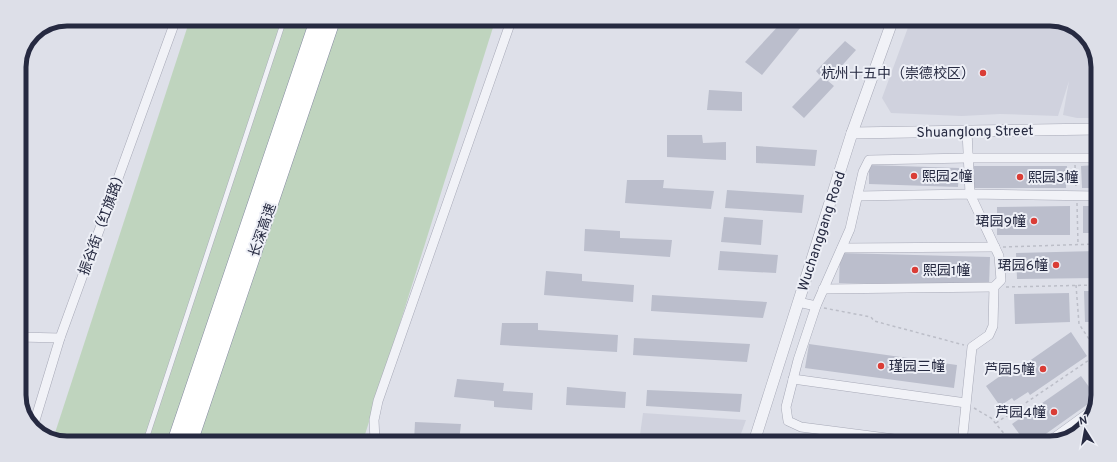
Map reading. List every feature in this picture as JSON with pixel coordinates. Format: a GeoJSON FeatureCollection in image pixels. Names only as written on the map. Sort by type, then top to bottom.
{"type":"FeatureCollection","features":[{"type":"Feature","properties":{"kind":"highway","name":"长深高速"},"geometry":{"type":"LineString","coordinates":[[177,436],[316,26]]}},
{"type":"Feature","properties":{"kind":"highway","name":"长深高速"},"geometry":{"type":"LineString","coordinates":[[191,436],[330,26]]}},
{"type":"Feature","properties":{"kind":"street","name":"振谷街（红旗路）"},"geometry":{"type":"LineString","coordinates":[[34,420],[60,338],[173,26]]}},
{"type":"Feature","properties":{"kind":"street"},"geometry":{"type":"LineString","coordinates":[[375,436],[374,420],[378,401],[509,26]]}},
{"type":"Feature","properties":{"kind":"street","name":"Wuchanggang Road"},"geometry":{"type":"LineString","coordinates":[[756,436],[852,132],[891,26]]}},
{"type":"Feature","properties":{"kind":"street","name":"Shuanglong Street"},"geometry":{"type":"LineString","coordinates":[[852,132],[1091,129]]}},
{"type":"Feature","properties":{"kind":"street"},"geometry":{"type":"LineString","coordinates":[[824,289],[994,287],[1001,280],[999,256],[996,247],[970,194],[967,131]]}},
{"type":"Feature","properties":{"kind":"street"},"geometry":{"type":"LineString","coordinates":[[871,436],[801,427],[788,421],[786,407],[793,379],[816,306],[850,229],[863,172],[869,160],[1091,158]]}},
{"type":"Feature","properties":{"kind":"street"},"geometry":{"type":"LineString","coordinates":[[858,196],[970,194],[1091,196]]}},
{"type":"Feature","properties":{"kind":"street"},"geometry":{"type":"LineString","coordinates":[[842,248],[996,247]]}},
{"type":"Feature","properties":{"kind":"street"},"geometry":{"type":"LineString","coordinates":[[963,436],[972,347],[989,335],[994,326],[994,287]]}},
{"type":"Feature","properties":{"kind":"street"},"geometry":{"type":"LineString","coordinates":[[798,302],[816,306]]}},
{"type":"Feature","properties":{"kind":"street"},"geometry":{"type":"LineString","coordinates":[[26,337],[60,338]]}},
{"type":"Feature","properties":{"kind":"street"},"geometry":{"type":"LineString","coordinates":[[793,379],[966,403]]}},
{"type":"Feature","properties":{"kind":"street"},"geometry":{"type":"LineString","coordinates":[[1057,436],[1087,414]]}},
{"type":"Feature","properties":{"kind":"lane"},"geometry":{"type":"LineString","coordinates":[[147,436],[282,26]]}},
{"type":"Feature","properties":{"kind":"path"},"geometry":{"type":"LineString","coordinates":[[996,247],[1091,244]]}},
{"type":"Feature","properties":{"kind":"path"},"geometry":{"type":"LineString","coordinates":[[1076,285],[1079,324],[1091,342]]}},
{"type":"Feature","properties":{"kind":"path"},"geometry":{"type":"LineString","coordinates":[[994,287],[1091,285]]}},
{"type":"Feature","properties":{"kind":"path"},"geometry":{"type":"LineString","coordinates":[[816,306],[871,317],[874,321],[972,347]]}},
{"type":"Feature","properties":{"kind":"path"},"geometry":{"type":"LineString","coordinates":[[996,423],[1091,359]]}},
{"type":"Feature","properties":{"kind":"path"},"geometry":{"type":"LineString","coordinates":[[966,403],[991,418],[1006,436]]}},
{"type":"Feature","properties":{"kind":"shaded area","name":"杭州十五中（崇德校区）"},"geometry":{"type":"Polygon","coordinates":[[[909,26],[1055,26],[1075,34],[1083,42],[1089,54],[1091,64],[1091,118],[1077,118],[1063,115],[1069,81],[1058,116],[1000,114],[962,116],[891,113],[882,98],[909,26]]]}},
{"type":"Feature","properties":{"kind":"shaded area"},"geometry":{"type":"Polygon","coordinates":[[[643,413],[746,420],[740,436],[640,436],[643,413]]]}},
{"type":"Feature","properties":{"kind":"green space"},"geometry":{"type":"Polygon","coordinates":[[[188,26],[493,26],[365,436],[67,436],[55,434],[188,26]]]}},
{"type":"Feature","properties":{"kind":"building"},"geometry":{"type":"Polygon","coordinates":[[[778,26],[802,26],[762,75],[745,62],[778,26]]]}},
{"type":"Feature","properties":{"kind":"building"},"geometry":{"type":"Polygon","coordinates":[[[845,41],[856,50],[828,81],[834,86],[804,118],[792,107],[821,77],[816,71],[845,41]]]}},
{"type":"Feature","properties":{"kind":"building"},"geometry":{"type":"Polygon","coordinates":[[[709,90],[742,92],[742,111],[707,110],[709,90]]]}},
{"type":"Feature","properties":{"kind":"building"},"geometry":{"type":"Polygon","coordinates":[[[667,135],[702,135],[703,143],[726,142],[726,160],[667,157],[667,135]]]}},
{"type":"Feature","properties":{"kind":"building"},"geometry":{"type":"Polygon","coordinates":[[[756,146],[817,150],[815,166],[756,163],[756,146]]]}},
{"type":"Feature","properties":{"kind":"building","name":"熙园2幢"},"geometry":{"type":"Polygon","coordinates":[[[869,165],[959,168],[958,187],[869,184],[869,165]]]}},
{"type":"Feature","properties":{"kind":"building"},"geometry":{"type":"Polygon","coordinates":[[[1091,165],[1091,188],[1082,188],[1081,166],[1091,165]]]}},
{"type":"Feature","properties":{"kind":"building","name":"熙园3幢"},"geometry":{"type":"Polygon","coordinates":[[[974,166],[1067,166],[1066,188],[974,188],[974,166]]]}},
{"type":"Feature","properties":{"kind":"building"},"geometry":{"type":"Polygon","coordinates":[[[627,180],[664,180],[663,188],[714,191],[711,209],[625,203],[627,180]]]}},
{"type":"Feature","properties":{"kind":"building"},"geometry":{"type":"Polygon","coordinates":[[[727,190],[804,195],[802,213],[725,208],[727,190]]]}},
{"type":"Feature","properties":{"kind":"building","name":"珺园9幢"},"geometry":{"type":"Polygon","coordinates":[[[1070,206],[1070,235],[997,235],[997,207],[1070,206]]]}},
{"type":"Feature","properties":{"kind":"building"},"geometry":{"type":"Polygon","coordinates":[[[1083,206],[1091,206],[1091,233],[1083,233],[1083,206]]]}},
{"type":"Feature","properties":{"kind":"building"},"geometry":{"type":"Polygon","coordinates":[[[724,217],[763,220],[761,245],[721,242],[724,217]]]}},
{"type":"Feature","properties":{"kind":"building"},"geometry":{"type":"Polygon","coordinates":[[[585,229],[620,231],[620,238],[672,240],[670,257],[584,251],[585,229]]]}},
{"type":"Feature","properties":{"kind":"building"},"geometry":{"type":"Polygon","coordinates":[[[720,251],[778,255],[776,273],[718,270],[720,251]]]}},
{"type":"Feature","properties":{"kind":"building","name":"珺园6幢"},"geometry":{"type":"Polygon","coordinates":[[[1091,251],[1091,278],[1017,279],[1016,253],[1091,251]]]}},
{"type":"Feature","properties":{"kind":"building","name":"熙园1幢"},"geometry":{"type":"Polygon","coordinates":[[[840,253],[990,257],[989,286],[839,283],[840,253]]]}},
{"type":"Feature","properties":{"kind":"building"},"geometry":{"type":"Polygon","coordinates":[[[546,271],[582,274],[582,281],[634,285],[633,302],[544,295],[546,271]]]}},
{"type":"Feature","properties":{"kind":"building"},"geometry":{"type":"Polygon","coordinates":[[[1084,291],[1091,291],[1091,322],[1085,322],[1084,291]]]}},
{"type":"Feature","properties":{"kind":"building"},"geometry":{"type":"Polygon","coordinates":[[[1069,293],[1070,322],[1015,324],[1014,294],[1069,293]]]}},
{"type":"Feature","properties":{"kind":"building"},"geometry":{"type":"Polygon","coordinates":[[[652,295],[767,302],[763,318],[651,311],[652,295]]]}},
{"type":"Feature","properties":{"kind":"building"},"geometry":{"type":"Polygon","coordinates":[[[502,323],[538,323],[538,330],[618,335],[617,352],[500,345],[502,323]]]}},
{"type":"Feature","properties":{"kind":"building","name":"芦园5幢"},"geometry":{"type":"Polygon","coordinates":[[[1071,332],[1087,356],[1030,395],[1028,392],[1014,401],[1012,398],[1000,406],[986,386],[1013,367],[1015,371],[1071,332]]]}},
{"type":"Feature","properties":{"kind":"building"},"geometry":{"type":"Polygon","coordinates":[[[634,338],[750,344],[747,362],[633,355],[634,338]]]}},
{"type":"Feature","properties":{"kind":"building","name":"瑾园三幢"},"geometry":{"type":"Polygon","coordinates":[[[809,344],[957,365],[954,388],[805,368],[809,344]]]}},
{"type":"Feature","properties":{"kind":"building","name":"芦园4幢"},"geometry":{"type":"Polygon","coordinates":[[[1081,376],[1091,390],[1090,403],[1080,410],[1065,410],[1065,420],[1043,436],[1021,436],[1012,424],[1081,376]]]}},
{"type":"Feature","properties":{"kind":"building"},"geometry":{"type":"Polygon","coordinates":[[[457,379],[504,383],[503,391],[533,393],[532,410],[494,407],[494,401],[454,397],[457,379]]]}},
{"type":"Feature","properties":{"kind":"building"},"geometry":{"type":"Polygon","coordinates":[[[567,387],[626,392],[625,408],[566,405],[567,387]]]}},
{"type":"Feature","properties":{"kind":"building"},"geometry":{"type":"Polygon","coordinates":[[[647,390],[742,394],[740,412],[646,406],[647,390]]]}},
{"type":"Feature","properties":{"kind":"building"},"geometry":{"type":"Polygon","coordinates":[[[415,422],[461,424],[460,436],[414,436],[415,422]]]}},
{"type":"Feature","properties":{"kind":"place","name":"杭州十五中（崇德校区）"},"geometry":{"type":"Point","coordinates":[983,73]}},
{"type":"Feature","properties":{"kind":"place","name":"熙园2幢"},"geometry":{"type":"Point","coordinates":[914,176]}},
{"type":"Feature","properties":{"kind":"place","name":"熙园3幢"},"geometry":{"type":"Point","coordinates":[1020,177]}},
{"type":"Feature","properties":{"kind":"place","name":"珺园9幢"},"geometry":{"type":"Point","coordinates":[1034,221]}},
{"type":"Feature","properties":{"kind":"place","name":"珺园6幢"},"geometry":{"type":"Point","coordinates":[1056,265]}},
{"type":"Feature","properties":{"kind":"place","name":"熙园1幢"},"geometry":{"type":"Point","coordinates":[915,270]}},
{"type":"Feature","properties":{"kind":"place","name":"瑾园三幢"},"geometry":{"type":"Point","coordinates":[881,366]}},
{"type":"Feature","properties":{"kind":"place","name":"芦园5幢"},"geometry":{"type":"Point","coordinates":[1043,369]}},
{"type":"Feature","properties":{"kind":"place","name":"芦园4幢"},"geometry":{"type":"Point","coordinates":[1054,412]}}]}
